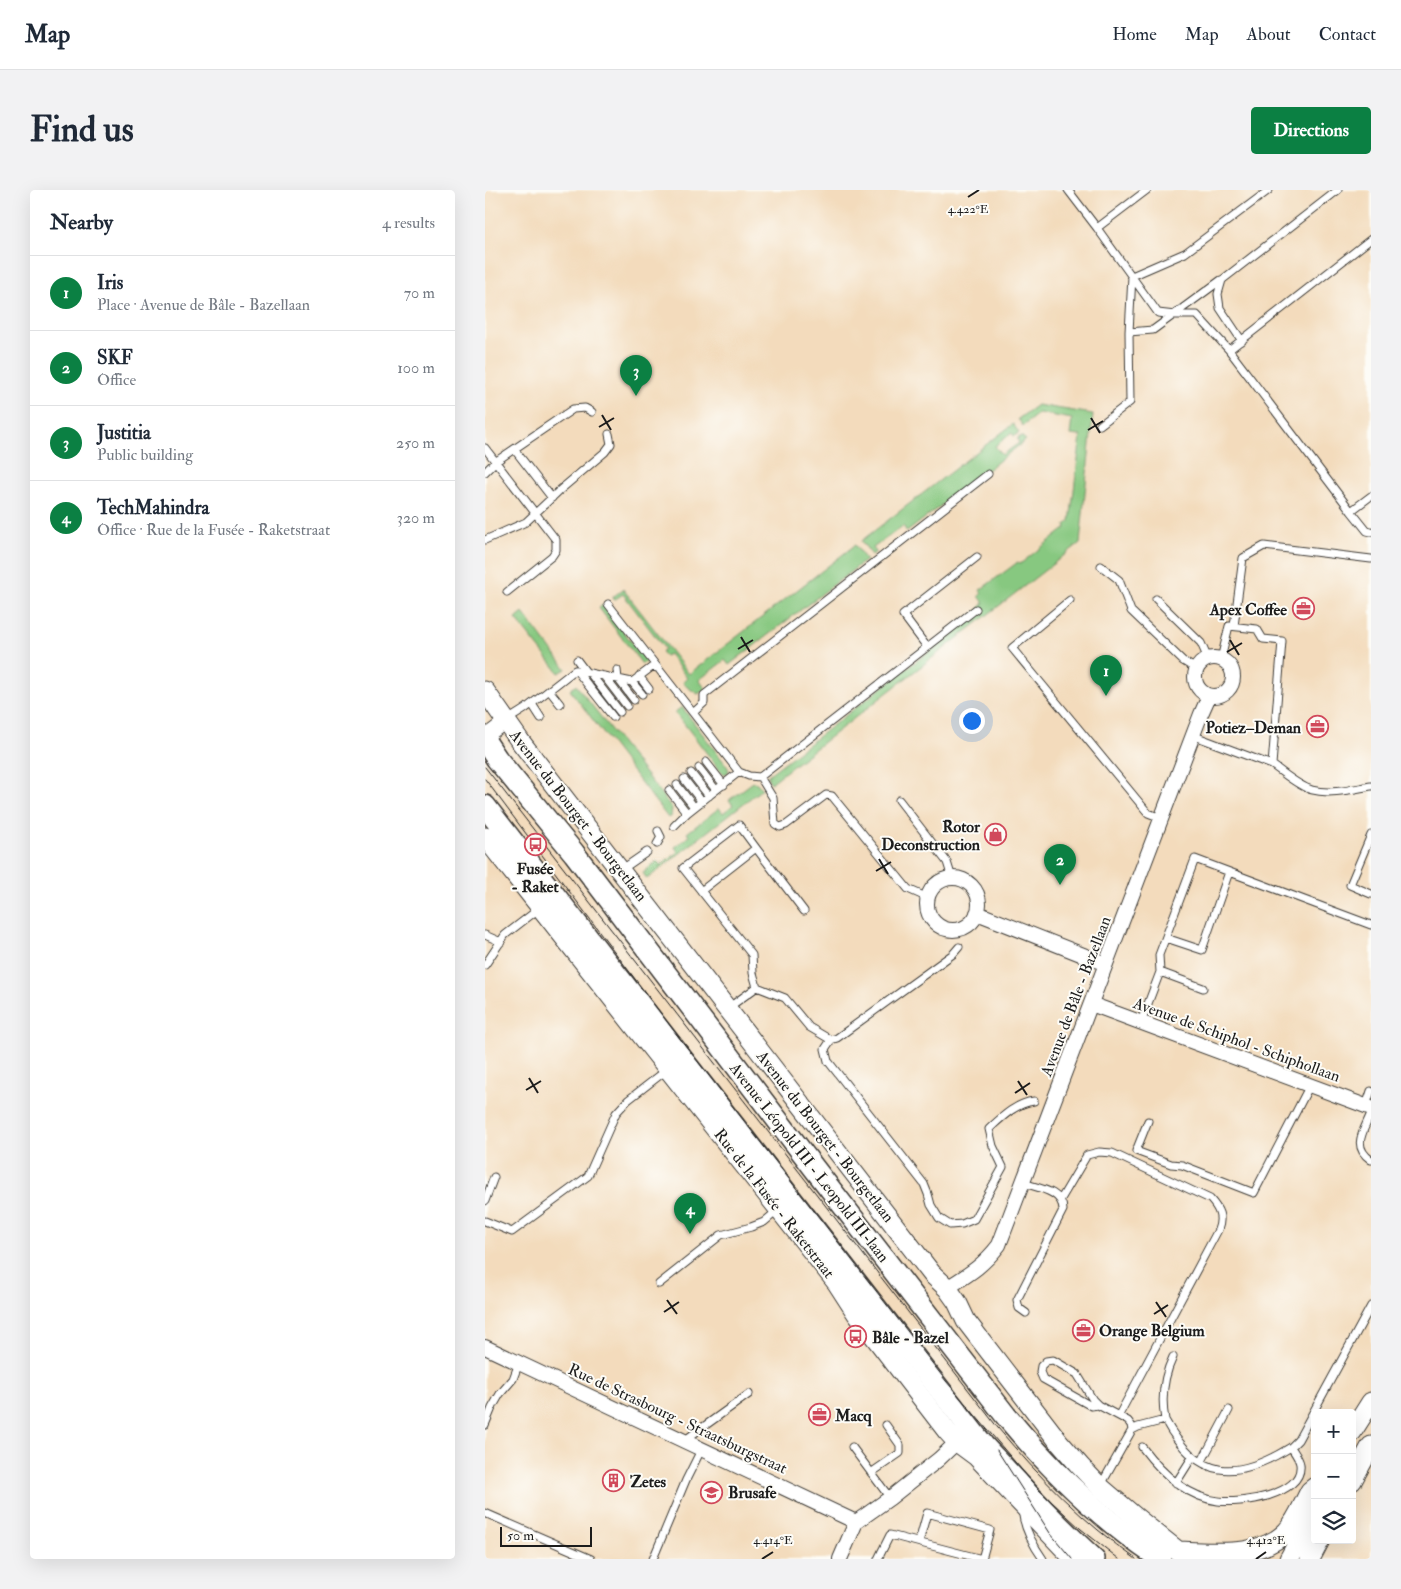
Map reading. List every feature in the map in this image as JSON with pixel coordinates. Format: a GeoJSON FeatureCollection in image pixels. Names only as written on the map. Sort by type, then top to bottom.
{"type":"FeatureCollection","features":[{"type":"Feature","properties":{"kind":"main road","name":"Avenue Léopold III - Leopold III-laan"},"geometry":{"type":"LineString","coordinates":[[485,739],[497,759],[574,853],[1006,1416],[1065,1482],[1123,1532],[1176,1556]]}},
{"type":"Feature","properties":{"kind":"main road"},"geometry":{"type":"LineString","coordinates":[[485,806],[956,1410],[1016,1493],[1094,1559]]}},
{"type":"Feature","properties":{"kind":"street"},"geometry":{"type":"LineString","coordinates":[[1214,659],[1229,664],[1234,675],[1231,687],[1221,695],[1209,696],[1198,688],[1195,676],[1196,669],[1200,663],[1214,659]]}},
{"type":"Feature","properties":{"kind":"street","name":"Avenue du Bourget - Bourgetlaan"},"geometry":{"type":"LineString","coordinates":[[485,691],[520,741],[932,1274],[947,1288],[957,1302],[966,1322],[1059,1442],[1100,1487],[1176,1556]]}},
{"type":"Feature","properties":{"kind":"street","name":"Avenue de Bâle - Bazellaan"},"geometry":{"type":"LineString","coordinates":[[947,1288],[974,1271],[987,1260],[999,1245],[1192,735],[1209,696]]}},
{"type":"Feature","properties":{"kind":"street"},"geometry":{"type":"LineString","coordinates":[[485,739],[506,721]]}},
{"type":"Feature","properties":{"kind":"street","name":"Rue de la Fusée - Raketstraat"},"geometry":{"type":"LineString","coordinates":[[485,837],[780,1209],[837,1283],[880,1345],[947,1431],[1016,1493],[1074,1559]]}},
{"type":"Feature","properties":{"kind":"street"},"geometry":{"type":"LineString","coordinates":[[952,878],[960,879],[974,889],[977,897],[977,913],[965,927],[956,930],[942,928],[931,918],[928,912],[928,898],[936,884],[952,878]]}},
{"type":"Feature","properties":{"kind":"street"},"geometry":{"type":"LineString","coordinates":[[977,913],[1106,964]]}},
{"type":"Feature","properties":{"kind":"street","name":"Avenue de Schiphol - Schiphollaan"},"geometry":{"type":"LineString","coordinates":[[1091,1004],[1310,1084],[1369,1109]]}},
{"type":"Feature","properties":{"kind":"street","name":"Rue de Strasbourg - Straatsburgstraat"},"geometry":{"type":"LineString","coordinates":[[485,1347],[856,1522]]}},
{"type":"Feature","properties":{"kind":"street"},"geometry":{"type":"LineString","coordinates":[[1356,1426],[1371,1402]]}},
{"type":"Feature","properties":{"kind":"street"},"geometry":{"type":"LineString","coordinates":[[840,1559],[856,1522],[939,1460],[957,1442]]}},
{"type":"Feature","properties":{"kind":"street"},"geometry":{"type":"LineString","coordinates":[[1356,1474],[1371,1446]]}},
{"type":"Feature","properties":{"kind":"street"},"geometry":{"type":"LineString","coordinates":[[1176,1556],[1239,1554],[1263,1549],[1281,1538],[1288,1530],[1311,1490]]}},
{"type":"Feature","properties":{"kind":"street"},"geometry":{"type":"LineString","coordinates":[[1289,1559],[1311,1519]]}},
{"type":"Feature","properties":{"kind":"street"},"geometry":{"type":"LineString","coordinates":[[1310,1559],[1318,1544]]}},
{"type":"Feature","properties":{"kind":"lane"},"geometry":{"type":"LineString","coordinates":[[1068,190],[1158,313],[1197,315],[1229,350],[1367,532],[1371,532]]}},
{"type":"Feature","properties":{"kind":"lane"},"geometry":{"type":"LineString","coordinates":[[1097,228],[1147,190]]}},
{"type":"Feature","properties":{"kind":"lane"},"geometry":{"type":"LineString","coordinates":[[1132,276],[1185,253],[1269,190]]}},
{"type":"Feature","properties":{"kind":"lane"},"geometry":{"type":"LineString","coordinates":[[1129,332],[1153,330],[1222,280],[1338,190]]}},
{"type":"Feature","properties":{"kind":"lane"},"geometry":{"type":"LineString","coordinates":[[1229,350],[1371,239]]}},
{"type":"Feature","properties":{"kind":"lane"},"geometry":{"type":"LineString","coordinates":[[1100,425],[1130,402],[1129,332],[1132,276]]}},
{"type":"Feature","properties":{"kind":"lane"},"geometry":{"type":"LineString","coordinates":[[1222,280],[1218,294],[1220,308],[1242,340]]}},
{"type":"Feature","properties":{"kind":"lane"},"geometry":{"type":"LineString","coordinates":[[485,472],[495,462],[573,409],[585,408],[592,412]]}},
{"type":"Feature","properties":{"kind":"lane"},"geometry":{"type":"LineString","coordinates":[[485,540],[526,522],[605,452],[611,444],[609,434]]}},
{"type":"Feature","properties":{"kind":"lane"},"geometry":{"type":"LineString","coordinates":[[485,448],[556,540],[556,550],[552,556],[507,592]]}},
{"type":"Feature","properties":{"kind":"lane"},"geometry":{"type":"LineString","coordinates":[[514,450],[552,498]]}},
{"type":"Feature","properties":{"kind":"lane"},"geometry":{"type":"LineString","coordinates":[[693,712],[704,704],[704,696],[988,474]]}},
{"type":"Feature","properties":{"kind":"lane"},"geometry":{"type":"LineString","coordinates":[[1351,511],[1371,496]]}},
{"type":"Feature","properties":{"kind":"lane"},"geometry":{"type":"LineString","coordinates":[[1234,626],[1243,558],[1264,546],[1371,559]]}},
{"type":"Feature","properties":{"kind":"lane"},"geometry":{"type":"LineString","coordinates":[[927,647],[903,615],[977,557]]}},
{"type":"Feature","properties":{"kind":"lane"},"geometry":{"type":"LineString","coordinates":[[1101,566],[1119,580],[1131,611],[1183,661],[1196,669]]}},
{"type":"Feature","properties":{"kind":"lane"},"geometry":{"type":"LineString","coordinates":[[1156,599],[1201,643],[1214,659],[1229,626],[1257,629],[1263,639],[1282,641],[1272,764]]}},
{"type":"Feature","properties":{"kind":"lane"},"geometry":{"type":"LineString","coordinates":[[1070,600],[1012,648],[1148,813],[1161,818]]}},
{"type":"Feature","properties":{"kind":"lane"},"geometry":{"type":"LineString","coordinates":[[608,604],[739,772],[749,776],[760,777],[976,609]]}},
{"type":"Feature","properties":{"kind":"lane"},"geometry":{"type":"LineString","coordinates":[[577,660],[620,712]]}},
{"type":"Feature","properties":{"kind":"lane"},"geometry":{"type":"LineString","coordinates":[[632,682],[652,667],[657,668]]}},
{"type":"Feature","properties":{"kind":"lane"},"geometry":{"type":"LineString","coordinates":[[575,670],[632,682],[642,694]]}},
{"type":"Feature","properties":{"kind":"lane"},"geometry":{"type":"LineString","coordinates":[[506,721],[532,704],[575,670]]}},
{"type":"Feature","properties":{"kind":"lane"},"geometry":{"type":"LineString","coordinates":[[575,670],[613,717]]}},
{"type":"Feature","properties":{"kind":"lane"},"geometry":{"type":"LineString","coordinates":[[617,670],[618,679],[634,700]]}},
{"type":"Feature","properties":{"kind":"lane"},"geometry":{"type":"LineString","coordinates":[[604,676],[627,706]]}},
{"type":"Feature","properties":{"kind":"lane"},"geometry":{"type":"LineString","coordinates":[[639,676],[649,689]]}},
{"type":"Feature","properties":{"kind":"lane"},"geometry":{"type":"LineString","coordinates":[[549,690],[559,704]]}},
{"type":"Feature","properties":{"kind":"lane"},"geometry":{"type":"LineString","coordinates":[[532,704],[541,718]]}},
{"type":"Feature","properties":{"kind":"lane"},"geometry":{"type":"LineString","coordinates":[[1192,735],[1272,764],[1300,785],[1311,790],[1325,792],[1371,786]]}},
{"type":"Feature","properties":{"kind":"lane"},"geometry":{"type":"LineString","coordinates":[[706,762],[724,784]]}},
{"type":"Feature","properties":{"kind":"lane"},"geometry":{"type":"LineString","coordinates":[[699,768],[716,790]]}},
{"type":"Feature","properties":{"kind":"lane"},"geometry":{"type":"LineString","coordinates":[[674,826],[694,807],[739,772]]}},
{"type":"Feature","properties":{"kind":"lane"},"geometry":{"type":"LineString","coordinates":[[691,773],[709,796]]}},
{"type":"Feature","properties":{"kind":"lane"},"geometry":{"type":"LineString","coordinates":[[760,777],[773,798],[775,824],[780,827],[786,825],[826,795],[833,796],[908,890],[928,898]]}},
{"type":"Feature","properties":{"kind":"lane"},"geometry":{"type":"LineString","coordinates":[[684,779],[702,802]]}},
{"type":"Feature","properties":{"kind":"lane"},"geometry":{"type":"LineString","coordinates":[[677,785],[694,807]]}},
{"type":"Feature","properties":{"kind":"lane"},"geometry":{"type":"LineString","coordinates":[[669,790],[687,813]]}},
{"type":"Feature","properties":{"kind":"lane"},"geometry":{"type":"LineString","coordinates":[[899,800],[947,862],[952,878]]}},
{"type":"Feature","properties":{"kind":"lane"},"geometry":{"type":"LineString","coordinates":[[757,987],[753,974],[752,955],[683,868],[739,825],[804,911]]}},
{"type":"Feature","properties":{"kind":"lane"},"geometry":{"type":"LineString","coordinates":[[657,844],[661,837],[658,831]]}},
{"type":"Feature","properties":{"kind":"lane"},"geometry":{"type":"LineString","coordinates":[[1370,890],[1350,885],[1371,836]]}},
{"type":"Feature","properties":{"kind":"lane"},"geometry":{"type":"LineString","coordinates":[[701,891],[756,848]]}},
{"type":"Feature","properties":{"kind":"lane"},"geometry":{"type":"LineString","coordinates":[[621,870],[647,852]]}},
{"type":"Feature","properties":{"kind":"lane"},"geometry":{"type":"LineString","coordinates":[[1141,1022],[1160,972],[1159,955],[1195,860],[1371,925]]}},
{"type":"Feature","properties":{"kind":"lane"},"geometry":{"type":"LineString","coordinates":[[1166,938],[1201,950],[1229,872]]}},
{"type":"Feature","properties":{"kind":"lane"},"geometry":{"type":"LineString","coordinates":[[485,965],[505,935],[541,908]]}},
{"type":"Feature","properties":{"kind":"lane"},"geometry":{"type":"LineString","coordinates":[[485,935],[501,942]]}},
{"type":"Feature","properties":{"kind":"lane"},"geometry":{"type":"LineString","coordinates":[[959,947],[953,954],[921,978],[837,1038],[831,1040],[825,1049],[828,1061],[923,1184],[929,1194],[931,1205],[939,1218],[951,1225],[962,1224],[974,1219],[1003,1167],[993,1146],[989,1129],[1019,1106],[1034,1101]]}},
{"type":"Feature","properties":{"kind":"lane"},"geometry":{"type":"LineString","coordinates":[[1160,972],[1203,988]]}},
{"type":"Feature","properties":{"kind":"lane"},"geometry":{"type":"LineString","coordinates":[[728,1008],[757,987]]}},
{"type":"Feature","properties":{"kind":"lane"},"geometry":{"type":"LineString","coordinates":[[757,987],[785,998],[809,1028],[831,1040]]}},
{"type":"Feature","properties":{"kind":"lane"},"geometry":{"type":"LineString","coordinates":[[485,1221],[512,1232],[588,1176],[616,1113],[628,1100],[668,1068]]}},
{"type":"Feature","properties":{"kind":"lane"},"geometry":{"type":"LineString","coordinates":[[1148,1121],[1136,1151],[1171,1164],[1182,1165],[1254,1193],[1310,1084]]}},
{"type":"Feature","properties":{"kind":"lane"},"geometry":{"type":"LineString","coordinates":[[1371,1091],[1369,1109],[1359,1142],[1360,1150],[1371,1160]]}},
{"type":"Feature","properties":{"kind":"lane"},"geometry":{"type":"LineString","coordinates":[[1061,1199],[1087,1154],[1099,1152],[1112,1153],[1210,1199],[1218,1207],[1221,1214],[1219,1230],[1119,1415]]}},
{"type":"Feature","properties":{"kind":"lane"},"geometry":{"type":"LineString","coordinates":[[485,1201],[494,1177]]}},
{"type":"Feature","properties":{"kind":"lane"},"geometry":{"type":"LineString","coordinates":[[1023,1183],[1054,1194],[1061,1199],[1063,1204],[1063,1210],[1017,1300],[1019,1308],[1026,1313]]}},
{"type":"Feature","properties":{"kind":"lane"},"geometry":{"type":"LineString","coordinates":[[659,1284],[721,1235],[764,1222],[780,1209]]}},
{"type":"Feature","properties":{"kind":"lane"},"geometry":{"type":"LineString","coordinates":[[1173,1357],[1163,1386],[1162,1404],[1165,1420],[1173,1436],[1193,1456],[1218,1469],[1230,1471],[1246,1469],[1265,1462],[1291,1447],[1298,1440],[1371,1306]]}},
{"type":"Feature","properties":{"kind":"lane"},"geometry":{"type":"LineString","coordinates":[[1098,1405],[1091,1406],[1043,1379],[1040,1372],[1041,1366],[1046,1361],[1053,1360],[1077,1374],[1093,1400],[1098,1405],[1119,1415],[1131,1425],[1132,1430]]}},
{"type":"Feature","properties":{"kind":"lane"},"geometry":{"type":"LineString","coordinates":[[485,1425],[500,1394],[513,1379],[519,1362]]}},
{"type":"Feature","properties":{"kind":"lane"},"geometry":{"type":"LineString","coordinates":[[685,1440],[749,1394]]}},
{"type":"Feature","properties":{"kind":"lane"},"geometry":{"type":"LineString","coordinates":[[1202,1461],[1229,1410]]}},
{"type":"Feature","properties":{"kind":"lane"},"geometry":{"type":"LineString","coordinates":[[1100,1487],[1132,1430],[1138,1426],[1165,1420]]}},
{"type":"Feature","properties":{"kind":"lane"},"geometry":{"type":"LineString","coordinates":[[871,1472],[899,1453],[900,1445],[886,1424]]}},
{"type":"Feature","properties":{"kind":"lane"},"geometry":{"type":"LineString","coordinates":[[852,1447],[890,1498]]}},
{"type":"Feature","properties":{"kind":"lane"},"geometry":{"type":"LineString","coordinates":[[1142,1447],[1163,1471],[1177,1483],[1202,1496],[1218,1501],[1266,1497],[1288,1487],[1297,1476],[1300,1464],[1291,1447]]}},
{"type":"Feature","properties":{"kind":"lane"},"geometry":{"type":"LineString","coordinates":[[653,1559],[686,1480],[702,1448]]}},
{"type":"Feature","properties":{"kind":"lane"},"geometry":{"type":"LineString","coordinates":[[1177,1483],[1193,1456]]}},
{"type":"Feature","properties":{"kind":"lane"},"geometry":{"type":"LineString","coordinates":[[1016,1493],[1024,1522],[1035,1548],[1043,1559]]}},
{"type":"Feature","properties":{"kind":"lane"},"geometry":{"type":"LineString","coordinates":[[485,1513],[591,1559]]}},
{"type":"Feature","properties":{"kind":"lane"},"geometry":{"type":"LineString","coordinates":[[878,1559],[890,1534],[919,1542],[982,1559],[990,1530],[927,1513],[919,1542]]}},
{"type":"Feature","properties":{"kind":"green space"},"geometry":{"type":"Polygon","coordinates":[[[1037,405],[1093,414],[1080,543],[771,783],[768,775],[966,623],[984,603],[979,596],[982,593],[980,590],[1018,562],[1020,564],[1066,528],[1065,525],[1070,521],[1081,436],[1070,435],[1072,419],[1039,413],[1023,426],[1018,419],[1037,405]]]}},
{"type":"Feature","properties":{"kind":"green space"},"geometry":{"type":"Polygon","coordinates":[[[1013,424],[1019,433],[1014,436],[1012,433],[995,446],[1002,455],[1019,443],[1017,439],[1021,436],[1026,440],[907,532],[903,526],[873,548],[876,552],[872,555],[861,541],[1013,424]]]}},
{"type":"Feature","properties":{"kind":"green space"},"geometry":{"type":"Polygon","coordinates":[[[855,545],[866,560],[729,665],[725,660],[699,680],[706,689],[698,694],[683,682],[687,678],[669,654],[665,656],[661,652],[665,649],[623,594],[614,600],[613,597],[623,589],[689,674],[855,545]]]}},
{"type":"Feature","properties":{"kind":"green space"},"geometry":{"type":"Polygon","coordinates":[[[603,605],[646,662],[642,664],[599,608],[603,605]]]}},
{"type":"Feature","properties":{"kind":"green space"},"geometry":{"type":"Polygon","coordinates":[[[523,613],[566,669],[559,673],[516,619],[523,613]]]}},
{"type":"Feature","properties":{"kind":"green space"},"geometry":{"type":"Polygon","coordinates":[[[576,685],[672,808],[671,817],[668,818],[570,690],[576,685]]]}},
{"type":"Feature","properties":{"kind":"green space"},"geometry":{"type":"Polygon","coordinates":[[[682,707],[727,766],[729,770],[727,774],[722,773],[675,712],[682,707]]]}},
{"type":"Feature","properties":{"kind":"green space"},"geometry":{"type":"Polygon","coordinates":[[[753,782],[757,783],[762,789],[647,879],[643,873],[657,861],[661,865],[678,852],[675,847],[689,836],[687,833],[719,808],[723,813],[733,805],[729,800],[753,782]]]}},
{"type":"Feature","properties":{"kind":"tram line"},"geometry":{"type":"LineString","coordinates":[[485,767],[998,1428],[1029,1464],[1063,1498],[1098,1530],[1136,1559]]}},
{"type":"Feature","properties":{"kind":"tram line"},"geometry":{"type":"LineString","coordinates":[[485,779],[674,1031],[946,1381],[1038,1489],[1081,1529],[1119,1559]]}},
{"type":"Feature","properties":{"kind":"tram line"},"geometry":{"type":"LineString","coordinates":[[997,1450],[1050,1533],[1072,1559]]}},
{"type":"Feature","properties":{"kind":"place","name":"Justitia"},"geometry":{"type":"Point","coordinates":[636,396]}},
{"type":"Feature","properties":{"kind":"place","name":"Apex Coffee"},"geometry":{"type":"Point","coordinates":[1303,609]}},
{"type":"Feature","properties":{"kind":"place","name":"Iris"},"geometry":{"type":"Point","coordinates":[1106,696]}},
{"type":"Feature","properties":{"kind":"place","name":"Potiez–Deman"},"geometry":{"type":"Point","coordinates":[1317,727]}},
{"type":"Feature","properties":{"kind":"place","name":"Rotor Deconstruction"},"geometry":{"type":"Point","coordinates":[996,835]}},
{"type":"Feature","properties":{"kind":"place","name":"Fusée - Raket"},"geometry":{"type":"Point","coordinates":[535,844]}},
{"type":"Feature","properties":{"kind":"place","name":"SKF"},"geometry":{"type":"Point","coordinates":[1060,885]}},
{"type":"Feature","properties":{"kind":"place","name":"TechMahindra"},"geometry":{"type":"Point","coordinates":[690,1234]}},
{"type":"Feature","properties":{"kind":"place","name":"Orange Belgium"},"geometry":{"type":"Point","coordinates":[1083,1330]}},
{"type":"Feature","properties":{"kind":"place","name":"Bâle - Bazel"},"geometry":{"type":"Point","coordinates":[856,1337]}},
{"type":"Feature","properties":{"kind":"place","name":"Macq"},"geometry":{"type":"Point","coordinates":[819,1415]}},
{"type":"Feature","properties":{"kind":"place","name":"Zetes"},"geometry":{"type":"Point","coordinates":[614,1481]}},
{"type":"Feature","properties":{"kind":"place","name":"Brusafe"},"geometry":{"type":"Point","coordinates":[712,1492]}}]}
